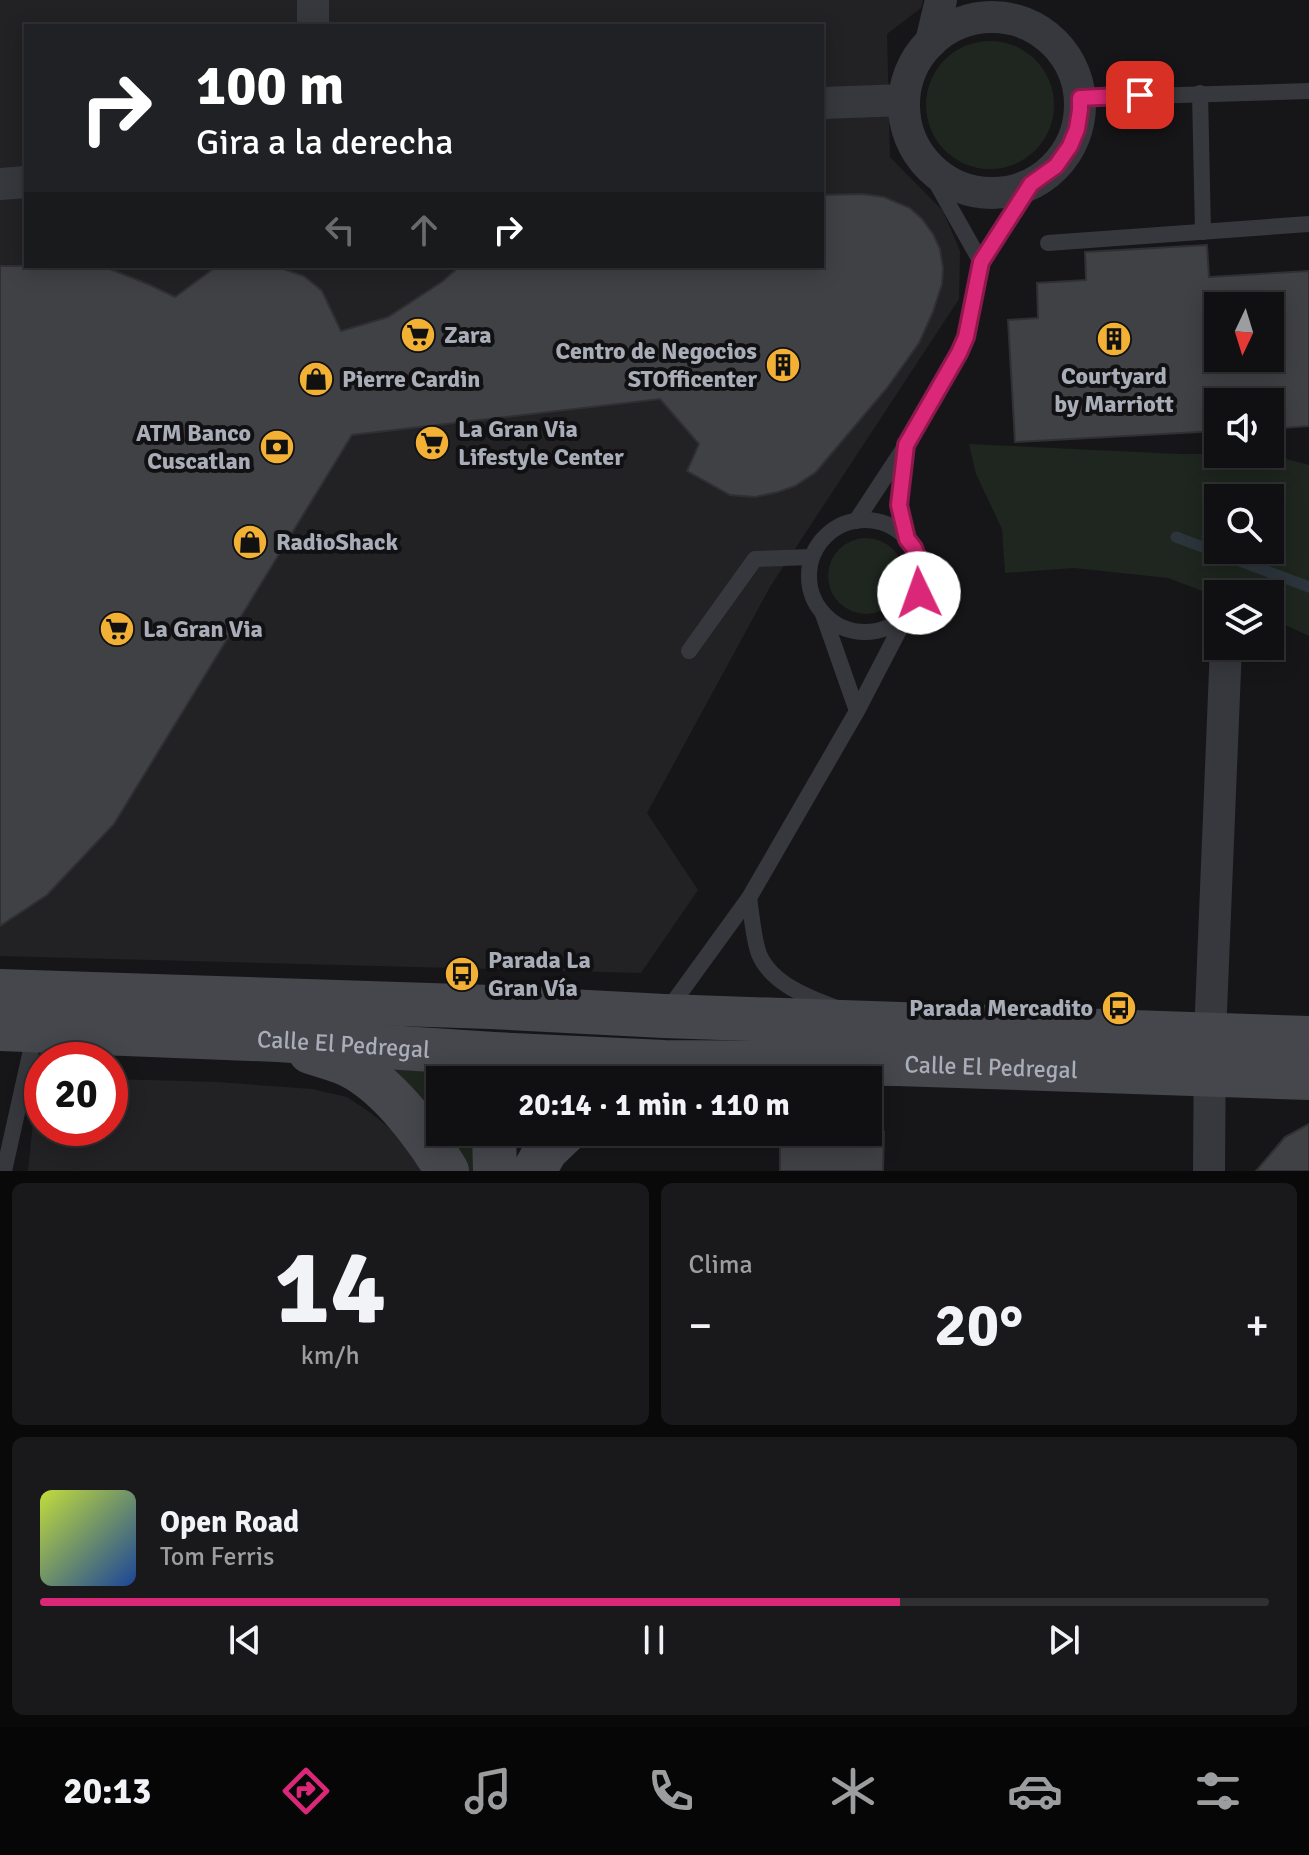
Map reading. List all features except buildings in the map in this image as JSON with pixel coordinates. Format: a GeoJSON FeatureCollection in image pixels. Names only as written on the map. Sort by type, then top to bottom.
{"type":"FeatureCollection","features":[{"type":"Feature","properties":{"kind":"main road","name":"Calle El Pedregal"},"geometry":{"type":"LineString","coordinates":[[0,991],[491,1007],[880,1024],[1210,1055],[1309,1078]]}},
{"type":"Feature","properties":{"kind":"main road"},"geometry":{"type":"LineString","coordinates":[[491,1007],[494,1066]]}},
{"type":"Feature","properties":{"kind":"main road","name":"Calle El Pedregal"},"geometry":{"type":"LineString","coordinates":[[18,1030],[278,1040],[486,1066]]}},
{"type":"Feature","properties":{"kind":"main road","name":"Calle El Pedregal"},"geometry":{"type":"LineString","coordinates":[[826,1066],[1210,1055],[1309,1038]]}},
{"type":"Feature","properties":{"kind":"main road"},"geometry":{"type":"LineString","coordinates":[[278,1040],[356,1069],[380,1087],[437,1153],[447,1171]]}},
{"type":"Feature","properties":{"kind":"main road"},"geometry":{"type":"LineString","coordinates":[[494,1146],[495,1171]]}},
{"type":"Feature","properties":{"kind":"main road"},"geometry":{"type":"LineString","coordinates":[[534,1171],[550,1146]]}},
{"type":"Feature","properties":{"kind":"street"},"geometry":{"type":"LineString","coordinates":[[313,0],[313,24]]}},
{"type":"Feature","properties":{"kind":"street"},"geometry":{"type":"LineString","coordinates":[[931,42],[941,0]]}},
{"type":"Feature","properties":{"kind":"street"},"geometry":{"type":"LineString","coordinates":[[1010,11],[1048,37],[1074,73],[1080,98],[1077,129],[1056,166],[1031,184],[1000,193],[974,191],[949,182],[933,171],[912,145],[904,113],[907,80],[915,62],[931,42],[952,27],[976,19],[1001,18],[1010,11]]}},
{"type":"Feature","properties":{"kind":"street"},"geometry":{"type":"LineString","coordinates":[[824,103],[904,100]]}},
{"type":"Feature","properties":{"kind":"street"},"geometry":{"type":"LineString","coordinates":[[0,184],[24,182]]}},
{"type":"Feature","properties":{"kind":"street"},"geometry":{"type":"LineString","coordinates":[[1209,1171],[1210,1055],[1225,660]]}},
{"type":"Feature","properties":{"kind":"lane"},"geometry":{"type":"LineString","coordinates":[[1080,98],[1309,91]]}},
{"type":"Feature","properties":{"kind":"lane"},"geometry":{"type":"LineString","coordinates":[[1200,93],[1203,232]]}},
{"type":"Feature","properties":{"kind":"lane"},"geometry":{"type":"LineString","coordinates":[[924,161],[981,262]]}},
{"type":"Feature","properties":{"kind":"lane"},"geometry":{"type":"LineString","coordinates":[[856,521],[906,445],[959,353],[966,337],[981,262],[1031,184]]}},
{"type":"Feature","properties":{"kind":"lane"},"geometry":{"type":"LineString","coordinates":[[1048,243],[1309,224]]}},
{"type":"Feature","properties":{"kind":"lane"},"geometry":{"type":"LineString","coordinates":[[664,1016],[749,898],[857,711],[915,603],[921,582],[918,558],[907,539],[899,505],[906,445]]}},
{"type":"Feature","properties":{"kind":"lane"},"geometry":{"type":"LineString","coordinates":[[857,711],[822,613],[810,589],[812,557],[827,535],[856,521],[883,523],[907,539]]}},
{"type":"Feature","properties":{"kind":"lane"},"geometry":{"type":"LineString","coordinates":[[689,651],[755,559],[812,557]]}},
{"type":"Feature","properties":{"kind":"lane"},"geometry":{"type":"LineString","coordinates":[[822,613],[844,629],[867,632],[889,627],[908,613]]}},
{"type":"Feature","properties":{"kind":"lane"},"geometry":{"type":"LineString","coordinates":[[749,898],[759,952],[777,977],[814,999],[880,1024]]}},
{"type":"Feature","properties":{"kind":"lane"},"geometry":{"type":"LineString","coordinates":[[4,1171],[18,1030]]}},
{"type":"Feature","properties":{"kind":"shaded area","name":"La Gran Via Lifestyle Center"},"geometry":{"type":"Polygon","coordinates":[[[0,0],[923,0],[921,8],[887,34],[890,157],[943,211],[960,251],[959,299],[770,587],[647,813],[698,890],[641,973],[0,956],[0,0]]]}},
{"type":"Feature","properties":{"kind":"shaded area"},"geometry":{"type":"Polygon","coordinates":[[[990,41],[1015,46],[1035,60],[1049,80],[1054,105],[1049,130],[1035,150],[1015,164],[990,169],[965,164],[945,150],[931,130],[926,105],[931,80],[945,60],[965,46],[990,41]]]}},
{"type":"Feature","properties":{"kind":"shaded area"},"geometry":{"type":"Polygon","coordinates":[[[969,444],[1204,454],[1204,468],[1284,468],[1284,458],[1309,465],[1309,636],[1284,624],[1284,580],[1204,580],[1204,592],[1168,578],[1074,568],[1005,573],[1002,529],[976,474],[969,444]]]}},
{"type":"Feature","properties":{"kind":"shaded area"},"geometry":{"type":"Polygon","coordinates":[[[866,538],[881,541],[893,549],[901,561],[904,576],[901,591],[893,603],[881,611],[866,614],[851,611],[839,603],[831,591],[828,576],[831,561],[839,549],[851,541],[866,538]]]}},
{"type":"Feature","properties":{"kind":"shaded area"},"geometry":{"type":"Polygon","coordinates":[[[383,1068],[426,1071],[426,1126],[383,1068]]]}},
{"type":"Feature","properties":{"kind":"shaded area"},"geometry":{"type":"Polygon","coordinates":[[[128,1080],[312,1089],[347,1097],[392,1130],[427,1171],[28,1171],[31,1146],[128,1146],[128,1080]]]}},
{"type":"Feature","properties":{"kind":"shaded area"},"geometry":{"type":"Polygon","coordinates":[[[441,1146],[473,1146],[474,1171],[459,1171],[441,1146]]]}},
{"type":"Feature","properties":{"kind":"waterway"},"geometry":{"type":"LineString","coordinates":[[1176,537],[1309,587]]}},
{"type":"Feature","properties":{"kind":"place","name":"Zara"},"geometry":{"type":"Point","coordinates":[418,335]}},
{"type":"Feature","properties":{"kind":"place","name":"Courtyard by Marriott"},"geometry":{"type":"Point","coordinates":[1114,339]}},
{"type":"Feature","properties":{"kind":"place","name":"Centro de Negocios STOfficenter"},"geometry":{"type":"Point","coordinates":[783,365]}},
{"type":"Feature","properties":{"kind":"place","name":"Pierre Cardin"},"geometry":{"type":"Point","coordinates":[316,379]}},
{"type":"Feature","properties":{"kind":"place","name":"La Gran Via Lifestyle Center"},"geometry":{"type":"Point","coordinates":[432,443]}},
{"type":"Feature","properties":{"kind":"place","name":"ATM Banco Cuscatlan"},"geometry":{"type":"Point","coordinates":[277,447]}},
{"type":"Feature","properties":{"kind":"place","name":"RadioShack"},"geometry":{"type":"Point","coordinates":[250,542]}},
{"type":"Feature","properties":{"kind":"place","name":"La Gran Via"},"geometry":{"type":"Point","coordinates":[117,629]}},
{"type":"Feature","properties":{"kind":"place","name":"Parada La Gran Vía"},"geometry":{"type":"Point","coordinates":[462,974]}},
{"type":"Feature","properties":{"kind":"place","name":"Parada Mercadito"},"geometry":{"type":"Point","coordinates":[1119,1008]}},
{"type":"Feature","properties":{"kind":"route"},"geometry":{"type":"LineString","coordinates":[[919,593],[920,564],[907,539],[899,505],[906,445],[966,337],[981,262],[1031,184],[1047,174],[1064,156],[1077,129],[1080,98],[1140,95]]}}]}
